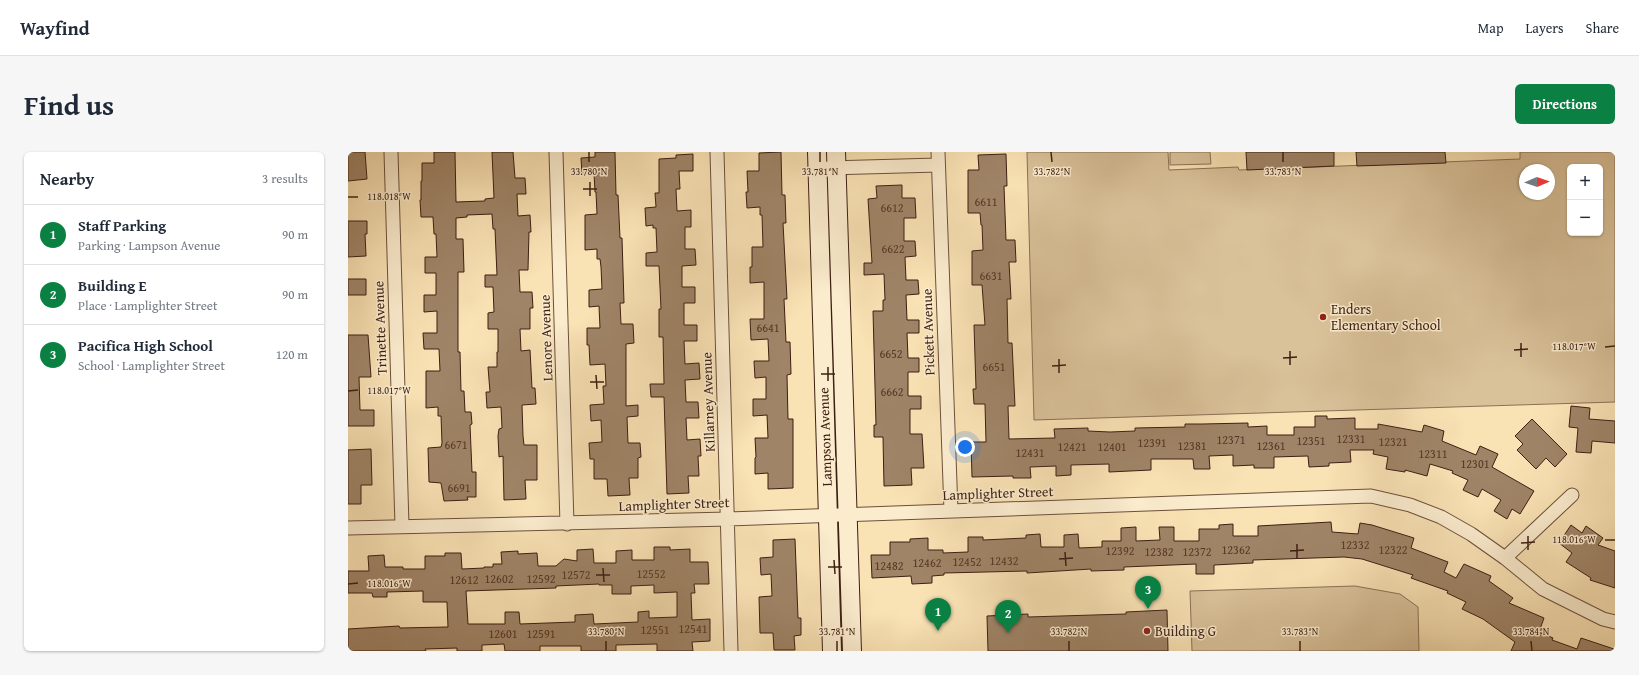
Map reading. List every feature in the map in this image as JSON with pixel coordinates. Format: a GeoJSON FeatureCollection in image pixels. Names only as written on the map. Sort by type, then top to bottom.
{"type":"FeatureCollection","features":[{"type":"Feature","properties":{"kind":"main road","name":"Lampson Avenue"},"geometry":{"type":"LineString","coordinates":[[817,160],[832,651]]}},
{"type":"Feature","properties":{"kind":"main road","name":"Lampson Avenue"},"geometry":{"type":"LineString","coordinates":[[837,160],[852,651]]}},
{"type":"Feature","properties":{"kind":"street","name":"Trinette Avenue"},"geometry":{"type":"LineString","coordinates":[[391,152],[402,526]]}},
{"type":"Feature","properties":{"kind":"street","name":"Lenore Avenue"},"geometry":{"type":"LineString","coordinates":[[556,152],[567,524]]}},
{"type":"Feature","properties":{"kind":"street","name":"Killarney Avenue"},"geometry":{"type":"LineString","coordinates":[[717,152],[731,651]]}},
{"type":"Feature","properties":{"kind":"street"},"geometry":{"type":"LineString","coordinates":[[817,160],[938,158]]}},
{"type":"Feature","properties":{"kind":"street","name":"Pickett Avenue"},"geometry":{"type":"LineString","coordinates":[[938,158],[951,511]]}},
{"type":"Feature","properties":{"kind":"street"},"geometry":{"type":"LineString","coordinates":[[1505,558],[1572,495]]}},
{"type":"Feature","properties":{"kind":"street","name":"Lamplighter Street"},"geometry":{"type":"LineString","coordinates":[[348,528],[728,519],[1371,496],[1410,505],[1441,517],[1471,534],[1505,558],[1543,589],[1603,619],[1615,622]]}},
{"type":"Feature","properties":{"kind":"shaded area","name":"Enders Elementary School"},"geometry":{"type":"Polygon","coordinates":[[[1027,152],[1168,152],[1169,170],[1238,167],[1239,170],[1520,159],[1520,152],[1615,152],[1615,402],[1034,420],[1027,152]]]}},
{"type":"Feature","properties":{"kind":"shaded area"},"geometry":{"type":"Polygon","coordinates":[[[1170,152],[1210,152],[1211,164],[1170,165],[1170,152]]]}},
{"type":"Feature","properties":{"kind":"shaded area"},"geometry":{"type":"Polygon","coordinates":[[[1355,586],[1400,594],[1418,607],[1419,651],[1192,651],[1190,591],[1355,586]]]}},
{"type":"Feature","properties":{"kind":"building"},"geometry":{"type":"Polygon","coordinates":[[[348,152],[365,152],[367,179],[348,181],[348,152]]]}},
{"type":"Feature","properties":{"kind":"building"},"geometry":{"type":"Polygon","coordinates":[[[434,152],[455,152],[456,202],[485,201],[485,199],[494,198],[492,152],[513,152],[515,178],[525,178],[526,194],[517,194],[518,216],[530,215],[531,232],[529,232],[528,270],[519,270],[520,292],[532,292],[533,308],[530,308],[530,329],[520,329],[521,351],[530,350],[532,388],[535,388],[536,404],[522,405],[523,436],[524,445],[537,445],[537,480],[525,480],[526,499],[504,500],[503,456],[499,457],[498,436],[499,429],[502,428],[501,407],[487,408],[486,392],[490,392],[488,367],[497,367],[498,352],[498,329],[488,329],[488,313],[494,312],[493,287],[485,287],[485,275],[497,275],[495,229],[493,229],[492,214],[467,215],[467,217],[456,218],[456,239],[463,239],[464,272],[458,272],[458,352],[460,352],[461,391],[464,391],[465,412],[471,412],[472,424],[470,425],[472,472],[476,472],[476,497],[467,497],[468,500],[444,501],[441,483],[429,482],[428,448],[441,447],[442,443],[441,416],[438,416],[438,407],[426,408],[426,371],[440,371],[439,349],[424,349],[423,333],[437,333],[437,311],[424,312],[424,295],[436,295],[436,273],[425,273],[425,257],[437,257],[436,234],[434,234],[433,217],[421,217],[420,200],[422,163],[434,163],[434,152]]]}},
{"type":"Feature","properties":{"kind":"building"},"geometry":{"type":"Polygon","coordinates":[[[595,152],[615,152],[616,195],[618,195],[620,238],[622,238],[624,303],[620,303],[621,324],[633,324],[634,343],[626,344],[626,406],[638,405],[638,416],[627,417],[628,443],[640,443],[641,457],[638,458],[638,478],[629,478],[630,495],[608,496],[607,479],[594,479],[594,459],[590,459],[589,443],[602,442],[601,420],[591,421],[590,405],[604,404],[603,386],[606,386],[605,364],[590,365],[589,345],[587,345],[587,328],[600,328],[599,306],[589,307],[589,290],[602,289],[600,259],[597,259],[597,249],[585,250],[585,215],[597,214],[594,173],[582,174],[581,158],[595,157],[595,152]]]}},
{"type":"Feature","properties":{"kind":"building"},"geometry":{"type":"Polygon","coordinates":[[[781,152],[782,195],[785,195],[786,223],[783,223],[787,299],[784,299],[786,342],[790,342],[791,374],[787,375],[788,419],[793,419],[793,488],[768,489],[768,473],[755,474],[755,438],[768,438],[767,415],[753,416],[753,399],[766,399],[766,377],[755,378],[754,361],[769,361],[768,339],[751,340],[750,319],[764,319],[764,282],[750,283],[752,247],[763,247],[762,215],[760,215],[760,207],[747,208],[746,192],[748,192],[747,171],[759,171],[759,153],[781,152]]]}},
{"type":"Feature","properties":{"kind":"building"},"geometry":{"type":"Polygon","coordinates":[[[1246,152],[1334,152],[1334,166],[1247,170],[1246,152]]]}},
{"type":"Feature","properties":{"kind":"building"},"geometry":{"type":"Polygon","coordinates":[[[1356,152],[1445,152],[1446,163],[1357,166],[1356,152]]]}},
{"type":"Feature","properties":{"kind":"building"},"geometry":{"type":"Polygon","coordinates":[[[693,154],[693,171],[679,171],[680,189],[676,189],[677,211],[691,210],[691,227],[685,227],[685,249],[695,249],[696,265],[682,266],[682,287],[695,287],[695,303],[684,303],[684,325],[697,325],[697,341],[684,341],[685,364],[699,363],[700,379],[685,380],[686,402],[698,402],[699,418],[686,418],[687,440],[700,439],[701,456],[698,456],[699,476],[688,476],[689,493],[667,494],[664,397],[651,397],[650,384],[664,384],[663,337],[659,337],[659,309],[661,309],[659,266],[646,266],[646,253],[657,252],[656,228],[653,228],[653,225],[646,226],[645,208],[656,207],[655,193],[659,193],[659,159],[676,158],[676,155],[693,154]]]}},
{"type":"Feature","properties":{"kind":"building"},"geometry":{"type":"Polygon","coordinates":[[[1006,154],[1007,186],[1004,186],[1006,240],[1015,240],[1016,262],[1009,262],[1011,299],[1007,299],[1008,343],[1012,343],[1015,406],[1008,406],[1009,439],[1055,438],[1054,429],[1088,428],[1088,431],[1110,432],[1135,431],[1135,428],[1185,427],[1185,424],[1248,423],[1248,427],[1267,426],[1267,435],[1294,435],[1294,427],[1315,427],[1315,416],[1327,416],[1327,419],[1355,418],[1355,429],[1378,429],[1378,424],[1422,432],[1424,425],[1444,431],[1442,441],[1476,455],[1480,446],[1498,454],[1492,467],[1534,491],[1520,514],[1512,509],[1507,519],[1494,511],[1501,500],[1482,489],[1478,497],[1463,490],[1468,480],[1452,473],[1453,471],[1430,464],[1427,476],[1405,470],[1405,472],[1386,469],[1388,457],[1373,454],[1374,450],[1350,450],[1351,462],[1329,463],[1329,466],[1309,467],[1308,456],[1274,457],[1274,468],[1254,468],[1254,465],[1233,466],[1233,455],[1209,456],[1210,469],[1194,469],[1193,459],[1151,459],[1151,470],[1109,472],[1109,464],[1071,465],[1071,475],[1056,476],[1056,466],[1030,467],[1031,478],[1013,478],[1013,476],[972,477],[971,442],[986,442],[985,404],[974,404],[973,389],[976,389],[974,325],[985,325],[982,285],[972,285],[972,251],[983,250],[980,213],[968,213],[968,170],[979,170],[978,155],[1006,154]]]}},
{"type":"Feature","properties":{"kind":"building"},"geometry":{"type":"Polygon","coordinates":[[[902,185],[902,198],[915,198],[916,218],[904,218],[904,241],[915,241],[916,256],[905,257],[906,280],[918,280],[919,294],[906,295],[907,320],[919,320],[919,333],[907,333],[908,358],[919,358],[919,372],[908,372],[908,396],[921,396],[921,409],[910,409],[910,434],[922,434],[924,468],[911,468],[912,485],[884,486],[883,437],[874,437],[874,425],[876,425],[873,311],[883,311],[883,300],[885,300],[884,274],[864,275],[864,263],[872,263],[868,199],[877,198],[876,186],[902,185]]]}},
{"type":"Feature","properties":{"kind":"building"},"geometry":{"type":"Polygon","coordinates":[[[348,221],[367,221],[367,234],[365,234],[366,256],[348,257],[348,221]]]}},
{"type":"Feature","properties":{"kind":"building"},"geometry":{"type":"Polygon","coordinates":[[[348,279],[366,279],[366,295],[348,295],[348,279]]]}},
{"type":"Feature","properties":{"kind":"building"},"geometry":{"type":"Polygon","coordinates":[[[348,335],[368,335],[371,377],[359,377],[360,410],[374,410],[374,426],[348,426],[348,335]]]}},
{"type":"Feature","properties":{"kind":"building"},"geometry":{"type":"Polygon","coordinates":[[[1571,406],[1590,408],[1589,419],[1615,421],[1615,443],[1592,441],[1591,453],[1576,452],[1578,428],[1569,427],[1571,406]]]}},
{"type":"Feature","properties":{"kind":"building"},"geometry":{"type":"Polygon","coordinates":[[[1532,419],[1567,454],[1555,467],[1546,458],[1536,469],[1517,450],[1523,444],[1515,436],[1532,419]]]}},
{"type":"Feature","properties":{"kind":"building"},"geometry":{"type":"Polygon","coordinates":[[[371,449],[372,485],[361,485],[361,504],[348,504],[348,450],[371,449]]]}},
{"type":"Feature","properties":{"kind":"building"},"geometry":{"type":"Polygon","coordinates":[[[1331,522],[1332,532],[1358,534],[1360,523],[1372,525],[1414,538],[1411,548],[1448,562],[1444,572],[1456,578],[1464,564],[1491,576],[1489,581],[1513,598],[1509,603],[1544,618],[1539,632],[1553,638],[1552,640],[1577,649],[1581,638],[1614,649],[1613,651],[1511,651],[1515,642],[1483,619],[1462,609],[1466,602],[1447,593],[1448,591],[1411,578],[1413,575],[1362,559],[1344,557],[1253,560],[1253,563],[1214,565],[1214,574],[1196,574],[1196,564],[1124,567],[1124,570],[1091,571],[1091,569],[1027,573],[1027,571],[944,573],[944,575],[932,576],[932,583],[912,584],[911,576],[872,578],[871,555],[890,555],[890,542],[910,542],[910,539],[928,538],[928,550],[943,550],[943,553],[968,552],[968,537],[983,537],[983,540],[1026,538],[1026,535],[1040,534],[1041,547],[1064,547],[1064,535],[1078,534],[1079,548],[1102,547],[1102,541],[1121,541],[1121,528],[1136,527],[1136,541],[1160,540],[1159,527],[1174,527],[1174,541],[1199,541],[1199,529],[1219,529],[1219,525],[1233,524],[1233,536],[1258,536],[1258,526],[1331,522]]]}},
{"type":"Feature","properties":{"kind":"building"},"geometry":{"type":"Polygon","coordinates":[[[1571,525],[1582,533],[1586,526],[1603,538],[1598,545],[1615,551],[1615,588],[1590,580],[1591,578],[1566,562],[1572,553],[1559,543],[1571,525]]]}},
{"type":"Feature","properties":{"kind":"building"},"geometry":{"type":"Polygon","coordinates":[[[795,539],[798,618],[801,618],[801,635],[794,636],[795,650],[774,650],[773,633],[760,633],[759,597],[772,596],[771,574],[761,575],[760,558],[773,557],[773,540],[795,539]]]}},
{"type":"Feature","properties":{"kind":"building"},"geometry":{"type":"Polygon","coordinates":[[[654,547],[670,547],[670,550],[690,549],[690,562],[708,562],[709,584],[694,584],[695,593],[691,593],[692,620],[710,619],[710,641],[692,642],[693,651],[657,651],[657,644],[616,645],[616,651],[581,651],[581,646],[540,646],[540,651],[505,651],[504,644],[482,645],[482,651],[457,651],[457,648],[425,649],[426,651],[348,651],[348,629],[399,626],[400,628],[448,627],[447,602],[423,602],[423,591],[387,592],[387,597],[373,597],[372,593],[348,593],[348,571],[369,571],[368,556],[384,555],[385,567],[403,567],[403,569],[425,569],[425,556],[445,556],[445,553],[461,553],[462,569],[493,567],[493,564],[502,564],[501,552],[518,551],[518,554],[537,553],[538,566],[556,566],[564,559],[577,561],[577,550],[593,549],[594,563],[616,563],[616,551],[632,550],[632,560],[654,560],[654,547]],[[612,585],[466,591],[468,624],[505,624],[505,612],[519,612],[520,624],[575,622],[575,615],[593,614],[594,624],[638,622],[638,612],[649,611],[649,618],[677,617],[677,592],[654,593],[654,585],[631,586],[631,594],[612,594],[612,585]]]}},
{"type":"Feature","properties":{"kind":"building"},"geometry":{"type":"Polygon","coordinates":[[[1167,610],[1168,651],[988,651],[987,616],[1028,614],[1028,617],[1126,614],[1126,612],[1167,610]]]}},
{"type":"Feature","properties":{"kind":"place","name":"Enders Elementary School"},"geometry":{"type":"Point","coordinates":[1323,317]}},
{"type":"Feature","properties":{"kind":"place","name":"Pacifica High School"},"geometry":{"type":"Point","coordinates":[1148,609]}},
{"type":"Feature","properties":{"kind":"place","name":"Staff Parking"},"geometry":{"type":"Point","coordinates":[938,631]}},
{"type":"Feature","properties":{"kind":"place","name":"Building G"},"geometry":{"type":"Point","coordinates":[1147,631]}},
{"type":"Feature","properties":{"kind":"place","name":"Building E"},"geometry":{"type":"Point","coordinates":[1008,633]}}]}
